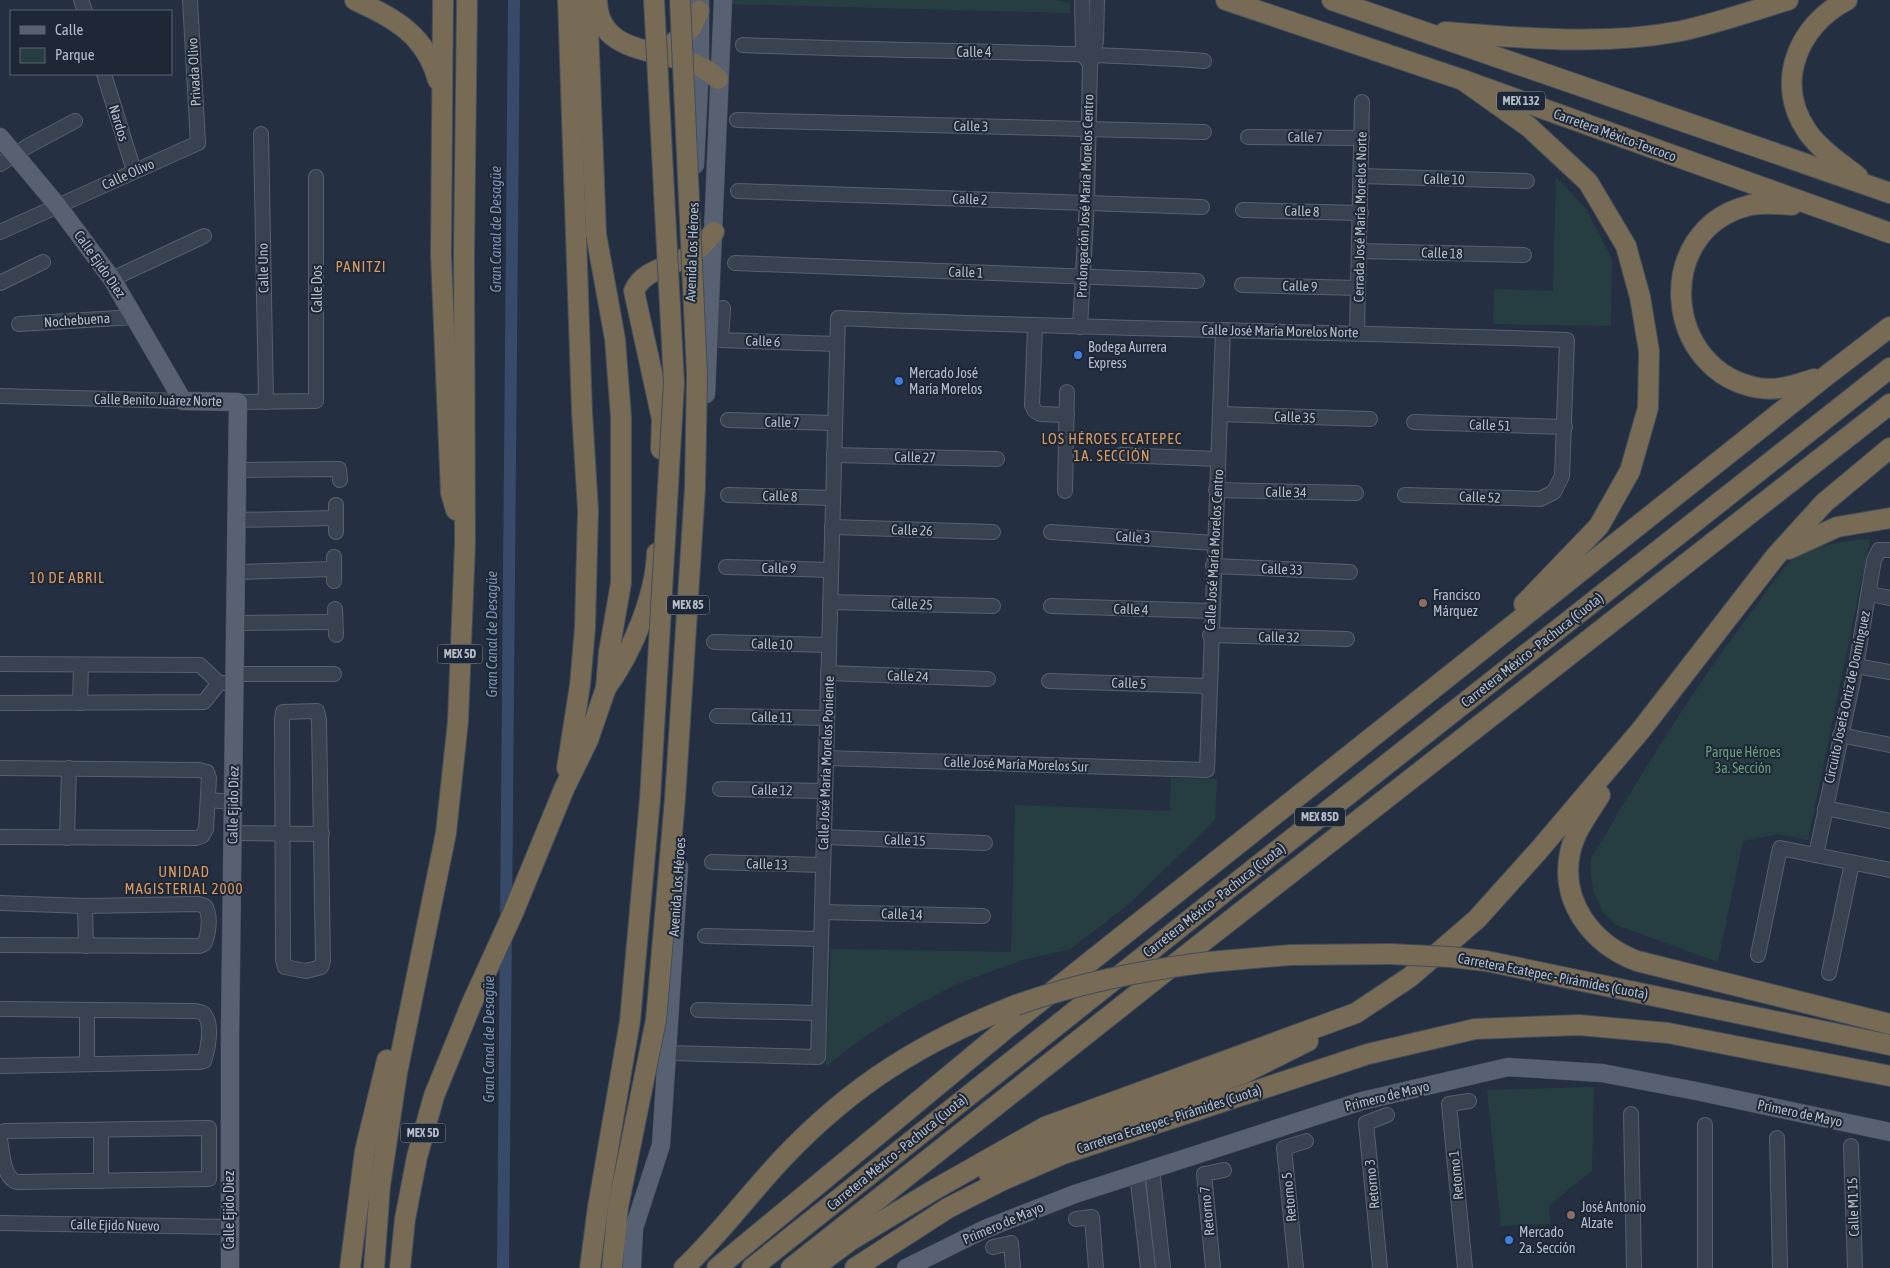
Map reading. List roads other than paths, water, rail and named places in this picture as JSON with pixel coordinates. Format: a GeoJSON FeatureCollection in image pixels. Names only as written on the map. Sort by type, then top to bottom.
{"type":"FeatureCollection","features":[{"type":"Feature","properties":{"kind":"highway"},"geometry":{"type":"LineString","coordinates":[[355,0],[404,26],[417,39],[435,69],[441,92]]}},
{"type":"Feature","properties":{"kind":"highway"},"geometry":{"type":"LineString","coordinates":[[443,0],[441,255],[452,493],[465,543]]}},
{"type":"Feature","properties":{"kind":"highway","name":"MEX 5D"},"geometry":{"type":"LineString","coordinates":[[374,1268],[380,1186],[397,1073],[446,833],[458,721],[465,543],[464,246],[467,0]]}},
{"type":"Feature","properties":{"kind":"highway","name":"MEX 5D"},"geometry":{"type":"LineString","coordinates":[[400,1268],[405,1219],[417,1157],[434,1096],[471,1005],[540,850],[564,789],[580,685],[585,628],[588,510],[582,412],[568,0]]}},
{"type":"Feature","properties":{"kind":"highway"},"geometry":{"type":"LineString","coordinates":[[564,789],[588,740],[606,688],[609,652],[621,583],[621,417],[614,309],[606,287],[595,209],[587,0]]}},
{"type":"Feature","properties":{"kind":"highway"},"geometry":{"type":"LineString","coordinates":[[597,0],[598,15],[607,31],[630,47],[700,65],[718,79]]}},
{"type":"Feature","properties":{"kind":"highway","name":"MEX 85"},"geometry":{"type":"LineString","coordinates":[[590,1268],[598,1207],[630,1021],[650,800],[671,443],[674,383],[654,0]]}},
{"type":"Feature","properties":{"kind":"highway","name":"MEX 85"},"geometry":{"type":"LineString","coordinates":[[612,1268],[618,1207],[656,1020],[675,800],[696,488],[697,375],[680,0]]}},
{"type":"Feature","properties":{"kind":"highway","name":"Carretera México-Texcoco"},"geometry":{"type":"LineString","coordinates":[[1226,0],[1463,80],[1885,232]]}},
{"type":"Feature","properties":{"kind":"highway","name":"MEX 132"},"geometry":{"type":"LineString","coordinates":[[1332,0],[1890,194]]}},
{"type":"Feature","properties":{"kind":"highway"},"geometry":{"type":"LineString","coordinates":[[1416,30],[1524,38],[1606,40],[1680,31],[1723,21],[1788,0]]}},
{"type":"Feature","properties":{"kind":"highway"},"geometry":{"type":"LineString","coordinates":[[1847,0],[1820,17],[1808,31],[1800,45],[1794,60],[1793,95],[1798,114],[1807,132],[1821,147],[1870,186]]}},
{"type":"Feature","properties":{"kind":"highway"},"geometry":{"type":"LineString","coordinates":[[647,52],[663,49],[677,41],[691,28],[700,5]]}},
{"type":"Feature","properties":{"kind":"highway"},"geometry":{"type":"LineString","coordinates":[[1463,80],[1529,126],[1588,182],[1626,246],[1640,297],[1649,351],[1648,408],[1630,472],[1599,526],[1463,666]]}},
{"type":"Feature","properties":{"kind":"highway"},"geometry":{"type":"LineString","coordinates":[[1814,207],[1763,204],[1747,206],[1719,219],[1701,237],[1687,260],[1683,272],[1680,296],[1687,331],[1698,351],[1712,366],[1726,376],[1758,388],[1775,388],[1791,386],[1826,376]]}},
{"type":"Feature","properties":{"kind":"highway"},"geometry":{"type":"LineString","coordinates":[[614,309],[634,291],[647,275],[691,254],[714,232]]}},
{"type":"Feature","properties":{"kind":"highway"},"geometry":{"type":"LineString","coordinates":[[634,291],[658,282],[673,284],[684,294],[689,309]]}},
{"type":"Feature","properties":{"kind":"highway"},"geometry":{"type":"LineString","coordinates":[[606,688],[623,664],[649,598],[656,563],[662,419],[634,291]]}},
{"type":"Feature","properties":{"kind":"highway"},"geometry":{"type":"LineString","coordinates":[[614,309],[640,322]]}},
{"type":"Feature","properties":{"kind":"highway"},"geometry":{"type":"LineString","coordinates":[[717,1268],[1008,1027],[1890,327]]}},
{"type":"Feature","properties":{"kind":"highway","name":"Carretera México - Pachuca (Cuota)"},"geometry":{"type":"LineString","coordinates":[[752,1268],[1227,890],[1890,368]]}},
{"type":"Feature","properties":{"kind":"highway","name":"Carretera México - Pachuca (Cuota)"},"geometry":{"type":"LineString","coordinates":[[791,1268],[1212,935],[1890,404]]}},
{"type":"Feature","properties":{"kind":"highway"},"geometry":{"type":"LineString","coordinates":[[835,1268],[876,1238],[1010,1162],[1058,1139],[1244,1073],[1291,1050],[1410,977],[1477,919],[1539,850],[1642,730],[1774,557],[1824,503],[1890,448]]}},
{"type":"Feature","properties":{"kind":"highway"},"geometry":{"type":"LineString","coordinates":[[1774,557],[1811,537],[1837,527],[1890,518]]}},
{"type":"Feature","properties":{"kind":"highway"},"geometry":{"type":"LineString","coordinates":[[1642,730],[1582,823],[1570,853],[1569,883],[1576,907],[1594,935],[1622,956],[1636,961],[1890,1024]]}},
{"type":"Feature","properties":{"kind":"highway"},"geometry":{"type":"LineString","coordinates":[[350,1268],[365,1151],[384,1071],[421,951]]}},
{"type":"Feature","properties":{"kind":"highway","name":"Carretera Ecatepec - Pirámides (Cuota)"},"geometry":{"type":"LineString","coordinates":[[684,1268],[784,1158],[824,1118],[912,1052],[968,1024],[1016,1005],[1096,981],[1156,969],[1290,955],[1390,954],[1451,957],[1486,961],[1890,1044]]}},
{"type":"Feature","properties":{"kind":"highway"},"geometry":{"type":"LineString","coordinates":[[813,1268],[851,1240],[891,1215],[1045,1127],[1354,1013]]}},
{"type":"Feature","properties":{"kind":"highway","name":"Carretera Ecatepec - Pirámides (Cuota)"},"geometry":{"type":"LineString","coordinates":[[855,1268],[948,1208],[1001,1181],[1063,1154],[1368,1054],[1475,1029],[1579,1025],[1668,1033],[1890,1076]]}},
{"type":"Feature","properties":{"kind":"main road","name":"Avenida Los Héroes"},"geometry":{"type":"LineString","coordinates":[[632,1268],[634,1228],[661,1145],[702,502],[714,232],[718,79],[723,0]]}},
{"type":"Feature","properties":{"kind":"main road","name":"Avenida Los Héroes"},"geometry":{"type":"LineString","coordinates":[[700,5],[700,65],[689,309],[688,411],[702,502]]}},
{"type":"Feature","properties":{"kind":"main road","name":"Calle Ejido Diez"},"geometry":{"type":"LineString","coordinates":[[0,137],[58,205],[112,279],[183,401]]}},
{"type":"Feature","properties":{"kind":"main road","name":"Calle Benito Juárez Norte"},"geometry":{"type":"LineString","coordinates":[[183,401],[238,402]]}},
{"type":"Feature","properties":{"kind":"main road","name":"Calle Ejido Diez"},"geometry":{"type":"LineString","coordinates":[[230,1268],[229,1152],[233,802],[230,680],[236,623],[238,402]]}},
{"type":"Feature","properties":{"kind":"main road","name":"Primero de Mayo"},"geometry":{"type":"LineString","coordinates":[[906,1268],[985,1229],[1075,1194],[1362,1101],[1508,1067],[1602,1074],[1696,1091],[1890,1132]]}},
{"type":"Feature","properties":{"kind":"street","name":"Privada Olivo"},"geometry":{"type":"LineString","coordinates":[[190,0],[198,143]]}},
{"type":"Feature","properties":{"kind":"street","name":"Prolongación José María Morelos Centro"},"geometry":{"type":"LineString","coordinates":[[1080,327],[1084,276],[1089,128],[1089,57],[1082,0]]}},
{"type":"Feature","properties":{"kind":"street","name":"Prolongación José María Morelos Centro"},"geometry":{"type":"LineString","coordinates":[[1089,57],[1097,0]]}},
{"type":"Feature","properties":{"kind":"street","name":"Calle 4"},"geometry":{"type":"LineString","coordinates":[[743,46],[1204,61]]}},
{"type":"Feature","properties":{"kind":"street","name":"Nardos"},"geometry":{"type":"LineString","coordinates":[[104,75],[134,171]]}},
{"type":"Feature","properties":{"kind":"street","name":"Cerrada José María Morelos Norte"},"geometry":{"type":"LineString","coordinates":[[1357,332],[1362,102]]}},
{"type":"Feature","properties":{"kind":"street","name":"Calle 3"},"geometry":{"type":"LineString","coordinates":[[737,120],[1204,132]]}},
{"type":"Feature","properties":{"kind":"street"},"geometry":{"type":"LineString","coordinates":[[0,164],[76,122]]}},
{"type":"Feature","properties":{"kind":"street","name":"Calle Uno"},"geometry":{"type":"LineString","coordinates":[[261,134],[266,402]]}},
{"type":"Feature","properties":{"kind":"street","name":"Calle 7"},"geometry":{"type":"LineString","coordinates":[[1248,137],[1362,138]]}},
{"type":"Feature","properties":{"kind":"street","name":"Calle Olivo"},"geometry":{"type":"LineString","coordinates":[[0,232],[198,143]]}},
{"type":"Feature","properties":{"kind":"street","name":"Calle 10"},"geometry":{"type":"LineString","coordinates":[[1361,176],[1527,181]]}},
{"type":"Feature","properties":{"kind":"street","name":"Calle Dos"},"geometry":{"type":"LineString","coordinates":[[316,177],[316,401]]}},
{"type":"Feature","properties":{"kind":"street","name":"Calle 2"},"geometry":{"type":"LineString","coordinates":[[738,192],[1202,207]]}},
{"type":"Feature","properties":{"kind":"street","name":"Calle 8"},"geometry":{"type":"LineString","coordinates":[[1243,210],[1360,213]]}},
{"type":"Feature","properties":{"kind":"street"},"geometry":{"type":"LineString","coordinates":[[112,279],[204,236]]}},
{"type":"Feature","properties":{"kind":"street","name":"Calle 18"},"geometry":{"type":"LineString","coordinates":[[1360,251],[1524,255]]}},
{"type":"Feature","properties":{"kind":"street"},"geometry":{"type":"LineString","coordinates":[[0,283],[44,262]]}},
{"type":"Feature","properties":{"kind":"street","name":"Calle 1"},"geometry":{"type":"LineString","coordinates":[[735,263],[1197,281]]}},
{"type":"Feature","properties":{"kind":"street","name":"Calle 9"},"geometry":{"type":"LineString","coordinates":[[1242,285],[1358,288]]}},
{"type":"Feature","properties":{"kind":"street","name":"Calle 6"},"geometry":{"type":"LineString","coordinates":[[723,308],[721,340],[837,344]]}},
{"type":"Feature","properties":{"kind":"street","name":"Nochebuena"},"geometry":{"type":"LineString","coordinates":[[19,324],[135,316]]}},
{"type":"Feature","properties":{"kind":"street","name":"Calle José María Morelos Norte"},"geometry":{"type":"LineString","coordinates":[[838,318],[1035,327],[1357,332],[1567,340],[1562,476],[1554,492]]}},
{"type":"Feature","properties":{"kind":"street","name":"Calle José María Morelos Poniente"},"geometry":{"type":"LineString","coordinates":[[667,1053],[818,1057],[838,318]]}},
{"type":"Feature","properties":{"kind":"street"},"geometry":{"type":"LineString","coordinates":[[1035,327],[1032,405],[1035,412],[1040,414],[1067,415]]}},
{"type":"Feature","properties":{"kind":"street","name":"Calle José María Morelos Centro"},"geometry":{"type":"LineString","coordinates":[[1207,770],[1210,635],[1223,330]]}},
{"type":"Feature","properties":{"kind":"street"},"geometry":{"type":"LineString","coordinates":[[1065,491],[1067,392]]}},
{"type":"Feature","properties":{"kind":"street","name":"Calle Benito Juárez Norte"},"geometry":{"type":"LineString","coordinates":[[1,394],[183,401]]}},
{"type":"Feature","properties":{"kind":"street","name":"Calle Benito Juárez Norte"},"geometry":{"type":"LineString","coordinates":[[238,402],[316,401]]}},
{"type":"Feature","properties":{"kind":"street","name":"Calle 35"},"geometry":{"type":"LineString","coordinates":[[1220,414],[1370,419]]}},
{"type":"Feature","properties":{"kind":"street","name":"Calle 7"},"geometry":{"type":"LineString","coordinates":[[728,420],[835,423]]}},
{"type":"Feature","properties":{"kind":"street","name":"Calle 51"},"geometry":{"type":"LineString","coordinates":[[1414,422],[1565,428]]}},
{"type":"Feature","properties":{"kind":"street","name":"Calle 27"},"geometry":{"type":"LineString","coordinates":[[834,455],[997,459]]}},
{"type":"Feature","properties":{"kind":"street"},"geometry":{"type":"LineString","coordinates":[[1121,455],[1218,459]]}},
{"type":"Feature","properties":{"kind":"street"},"geometry":{"type":"LineString","coordinates":[[238,470],[339,469],[340,480]]}},
{"type":"Feature","properties":{"kind":"street","name":"Calle 34"},"geometry":{"type":"LineString","coordinates":[[1216,490],[1356,493]]}},
{"type":"Feature","properties":{"kind":"street","name":"Calle 52"},"geometry":{"type":"LineString","coordinates":[[1405,495],[1540,499],[1554,492]]}},
{"type":"Feature","properties":{"kind":"street","name":"Calle 8"},"geometry":{"type":"LineString","coordinates":[[728,495],[833,498]]}},
{"type":"Feature","properties":{"kind":"street"},"geometry":{"type":"LineString","coordinates":[[237,520],[336,518]]}},
{"type":"Feature","properties":{"kind":"street","name":"Calle 26"},"geometry":{"type":"LineString","coordinates":[[832,527],[992,532]]}},
{"type":"Feature","properties":{"kind":"street","name":"Calle 3"},"geometry":{"type":"LineString","coordinates":[[1051,532],[1214,543]]}},
{"type":"Feature","properties":{"kind":"street","name":"Circuito Josefa Ortiz de Domínguez"},"geometry":{"type":"LineString","coordinates":[[1816,856],[1856,666],[1874,560],[1880,550],[1890,550]]}},
{"type":"Feature","properties":{"kind":"street","name":"Calle 33"},"geometry":{"type":"LineString","coordinates":[[1213,566],[1350,572]]}},
{"type":"Feature","properties":{"kind":"street","name":"Calle 9"},"geometry":{"type":"LineString","coordinates":[[726,567],[831,570]]}},
{"type":"Feature","properties":{"kind":"street"},"geometry":{"type":"LineString","coordinates":[[236,572],[334,569]]}},
{"type":"Feature","properties":{"kind":"street"},"geometry":{"type":"LineString","coordinates":[[1869,594],[1890,598]]}},
{"type":"Feature","properties":{"kind":"street","name":"Calle 25"},"geometry":{"type":"LineString","coordinates":[[830,602],[993,606]]}},
{"type":"Feature","properties":{"kind":"street","name":"Calle 4"},"geometry":{"type":"LineString","coordinates":[[1051,606],[1211,611]]}},
{"type":"Feature","properties":{"kind":"street"},"geometry":{"type":"LineString","coordinates":[[236,623],[335,622]]}},
{"type":"Feature","properties":{"kind":"street","name":"Calle 32"},"geometry":{"type":"LineString","coordinates":[[1210,635],[1347,639]]}},
{"type":"Feature","properties":{"kind":"street","name":"Calle 10"},"geometry":{"type":"LineString","coordinates":[[714,642],[829,645]]}},
{"type":"Feature","properties":{"kind":"street"},"geometry":{"type":"LineString","coordinates":[[0,664],[200,665],[230,680],[334,674]]}},
{"type":"Feature","properties":{"kind":"street"},"geometry":{"type":"LineString","coordinates":[[80,703],[81,665]]}},
{"type":"Feature","properties":{"kind":"street"},"geometry":{"type":"LineString","coordinates":[[1856,666],[1890,672]]}},
{"type":"Feature","properties":{"kind":"street","name":"Calle 24"},"geometry":{"type":"LineString","coordinates":[[828,673],[988,679]]}},
{"type":"Feature","properties":{"kind":"street"},"geometry":{"type":"LineString","coordinates":[[0,703],[204,702],[230,680]]}},
{"type":"Feature","properties":{"kind":"street","name":"Calle 5"},"geometry":{"type":"LineString","coordinates":[[1049,680],[1209,686]]}},
{"type":"Feature","properties":{"kind":"street"},"geometry":{"type":"LineString","coordinates":[[317,711],[319,720],[322,834],[323,961],[321,967],[306,971],[285,967],[282,834],[283,712],[317,711]]}},
{"type":"Feature","properties":{"kind":"street","name":"Calle 11"},"geometry":{"type":"LineString","coordinates":[[717,716],[827,718]]}},
{"type":"Feature","properties":{"kind":"street"},"geometry":{"type":"LineString","coordinates":[[1840,735],[1890,745]]}},
{"type":"Feature","properties":{"kind":"street","name":"Calle José María Morelos Sur"},"geometry":{"type":"LineString","coordinates":[[826,758],[1207,770]]}},
{"type":"Feature","properties":{"kind":"street"},"geometry":{"type":"LineString","coordinates":[[0,768],[199,770],[207,772],[208,800],[206,829],[202,836],[196,838],[0,837]]}},
{"type":"Feature","properties":{"kind":"street"},"geometry":{"type":"LineString","coordinates":[[67,838],[69,768]]}},
{"type":"Feature","properties":{"kind":"street","name":"Calle 12"},"geometry":{"type":"LineString","coordinates":[[720,789],[825,791]]}},
{"type":"Feature","properties":{"kind":"street"},"geometry":{"type":"LineString","coordinates":[[208,800],[233,802]]}},
{"type":"Feature","properties":{"kind":"street"},"geometry":{"type":"LineString","coordinates":[[1825,808],[1890,821]]}},
{"type":"Feature","properties":{"kind":"street"},"geometry":{"type":"LineString","coordinates":[[233,833],[322,834]]}},
{"type":"Feature","properties":{"kind":"street","name":"Calle 15"},"geometry":{"type":"LineString","coordinates":[[824,837],[986,843]]}},
{"type":"Feature","properties":{"kind":"street"},"geometry":{"type":"LineString","coordinates":[[1758,955],[1780,848],[1890,870]]}},
{"type":"Feature","properties":{"kind":"street","name":"Calle 13"},"geometry":{"type":"LineString","coordinates":[[712,862],[823,866]]}},
{"type":"Feature","properties":{"kind":"street"},"geometry":{"type":"LineString","coordinates":[[1829,973],[1852,863]]}},
{"type":"Feature","properties":{"kind":"street"},"geometry":{"type":"LineString","coordinates":[[0,903],[85,906],[198,904],[205,906],[208,910],[208,937],[204,944],[198,946],[0,945]]}},
{"type":"Feature","properties":{"kind":"street"},"geometry":{"type":"LineString","coordinates":[[85,906],[86,946]]}},
{"type":"Feature","properties":{"kind":"street","name":"Calle 14"},"geometry":{"type":"LineString","coordinates":[[822,912],[983,916]]}},
{"type":"Feature","properties":{"kind":"street"},"geometry":{"type":"LineString","coordinates":[[208,920],[232,921]]}},
{"type":"Feature","properties":{"kind":"street"},"geometry":{"type":"LineString","coordinates":[[706,936],[821,939]]}},
{"type":"Feature","properties":{"kind":"street"},"geometry":{"type":"LineString","coordinates":[[0,1009],[196,1011],[203,1013],[207,1018],[208,1034],[204,1061],[0,1066]]}},
{"type":"Feature","properties":{"kind":"street"},"geometry":{"type":"LineString","coordinates":[[87,1064],[88,1010]]}},
{"type":"Feature","properties":{"kind":"street"},"geometry":{"type":"LineString","coordinates":[[698,1010],[819,1013]]}},
{"type":"Feature","properties":{"kind":"street"},"geometry":{"type":"LineString","coordinates":[[208,1034],[230,1035]]}},
{"type":"Feature","properties":{"kind":"street","name":"Retorno 1"},"geometry":{"type":"LineString","coordinates":[[1465,1268],[1449,1104],[1470,1101]]}},
{"type":"Feature","properties":{"kind":"street"},"geometry":{"type":"LineString","coordinates":[[1631,1114],[1634,1268]]}},
{"type":"Feature","properties":{"kind":"street","name":"Retorno 3"},"geometry":{"type":"LineString","coordinates":[[1380,1268],[1366,1123],[1386,1115]]}},
{"type":"Feature","properties":{"kind":"street"},"geometry":{"type":"LineString","coordinates":[[1704,1125],[1705,1268]]}},
{"type":"Feature","properties":{"kind":"street"},"geometry":{"type":"LineString","coordinates":[[0,1136],[0,1132],[6,1130],[209,1128],[209,1180],[17,1182],[11,1180],[8,1176],[0,1140]]}},
{"type":"Feature","properties":{"kind":"street"},"geometry":{"type":"LineString","coordinates":[[101,1130],[101,1182]]}},
{"type":"Feature","properties":{"kind":"street"},"geometry":{"type":"LineString","coordinates":[[1778,1138],[1780,1268]]}},
{"type":"Feature","properties":{"kind":"street","name":"Retorno 5"},"geometry":{"type":"LineString","coordinates":[[1296,1268],[1284,1148],[1306,1141]]}},
{"type":"Feature","properties":{"kind":"street","name":"Calle M1 15"},"geometry":{"type":"LineString","coordinates":[[1852,1146],[1855,1268]]}},
{"type":"Feature","properties":{"kind":"street"},"geometry":{"type":"LineString","coordinates":[[210,1152],[229,1152]]}},
{"type":"Feature","properties":{"kind":"street","name":"Retorno 7"},"geometry":{"type":"LineString","coordinates":[[1213,1268],[1204,1174],[1224,1170]]}},
{"type":"Feature","properties":{"kind":"street"},"geometry":{"type":"LineString","coordinates":[[1145,1172],[1157,1219],[1162,1268]]}},
{"type":"Feature","properties":{"kind":"street"},"geometry":{"type":"LineString","coordinates":[[1145,1172],[1143,1221],[1148,1268]]}},
{"type":"Feature","properties":{"kind":"street"},"geometry":{"type":"LineString","coordinates":[[1076,1219],[1092,1217],[1096,1268]]}},
{"type":"Feature","properties":{"kind":"street"},"geometry":{"type":"LineString","coordinates":[[1143,1221],[1157,1219]]}},
{"type":"Feature","properties":{"kind":"street","name":"Calle Ejido Nuevo"},"geometry":{"type":"LineString","coordinates":[[0,1223],[229,1227]]}},
{"type":"Feature","properties":{"kind":"street"},"geometry":{"type":"LineString","coordinates":[[993,1247],[1011,1243],[1013,1268]]}},
{"type":"Feature","properties":{"kind":"waterway","name":"Gran Canal de Desagüe"},"geometry":{"type":"LineString","coordinates":[[503,1268],[514,0]]}},
{"type":"Feature","properties":{"kind":"place","name":"Bodega Aurrera Express"},"geometry":{"type":"Point","coordinates":[1078,355]}},
{"type":"Feature","properties":{"kind":"place","name":"Mercado José María Morelos"},"geometry":{"type":"Point","coordinates":[899,381]}},
{"type":"Feature","properties":{"kind":"place","name":"Francisco Márquez"},"geometry":{"type":"Point","coordinates":[1423,603]}},
{"type":"Feature","properties":{"kind":"place","name":"José Antonio Alzate"},"geometry":{"type":"Point","coordinates":[1571,1215]}},
{"type":"Feature","properties":{"kind":"place","name":"Mercado 2a. Sección"},"geometry":{"type":"Point","coordinates":[1509,1240]}},
{"type":"Feature","properties":{"kind":"district","name":"PANITZI"},"geometry":{"type":"Point","coordinates":[361,267]}},
{"type":"Feature","properties":{"kind":"district","name":"LOS HÉROES ECATEPEC 1A. SECCIÓN"},"geometry":{"type":"Point","coordinates":[1112,448]}},
{"type":"Feature","properties":{"kind":"district","name":"10 DE ABRIL"},"geometry":{"type":"Point","coordinates":[67,578]}},
{"type":"Feature","properties":{"kind":"district","name":"UNIDAD MAGISTERIAL 2000"},"geometry":{"type":"Point","coordinates":[184,880]}},
{"type":"Feature","properties":{"kind":"park label","name":"Parque Héroes 3a. Sección"},"geometry":{"type":"Point","coordinates":[1743,760]}}]}
